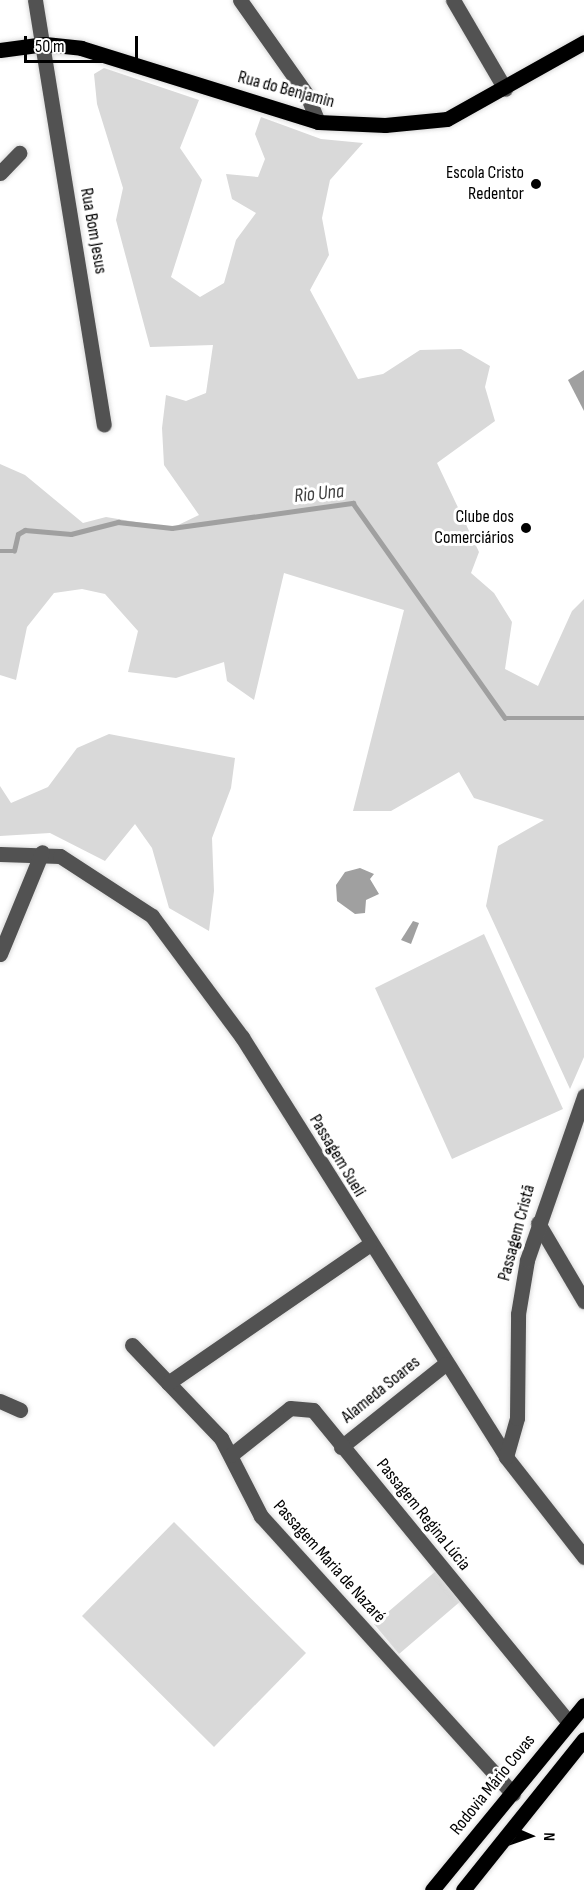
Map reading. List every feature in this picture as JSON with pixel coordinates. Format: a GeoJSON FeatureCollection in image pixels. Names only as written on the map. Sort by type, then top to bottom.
{"type":"FeatureCollection","features":[{"type":"Feature","properties":{"kind":"main road","name":"Rua do Benjamin"},"geometry":{"type":"LineString","coordinates":[[0,50],[45,44],[81,48],[318,122],[428,123],[506,89],[584,42]]}},
{"type":"Feature","properties":{"kind":"main road","name":"Rodovia Mário Covas"},"geometry":{"type":"LineString","coordinates":[[432,1890],[584,1705]]}},
{"type":"Feature","properties":{"kind":"main road"},"geometry":{"type":"LineString","coordinates":[[463,1890],[584,1739]]}},
{"type":"Feature","properties":{"kind":"street","name":"Rua Bom Jesus"},"geometry":{"type":"LineString","coordinates":[[35,0],[45,44],[104,424]]}},
{"type":"Feature","properties":{"kind":"street"},"geometry":{"type":"LineString","coordinates":[[240,0],[306,95],[318,122]]}},
{"type":"Feature","properties":{"kind":"street"},"geometry":{"type":"LineString","coordinates":[[453,0],[506,89]]}},
{"type":"Feature","properties":{"kind":"street"},"geometry":{"type":"LineString","coordinates":[[0,173],[19,153]]}},
{"type":"Feature","properties":{"kind":"street"},"geometry":{"type":"LineString","coordinates":[[0,954],[42,852]]}},
{"type":"Feature","properties":{"kind":"street","name":"Passagem Sueli"},"geometry":{"type":"LineString","coordinates":[[0,854],[42,852],[87,869],[152,916],[242,1037],[369,1245],[506,1456],[584,1557]]}},
{"type":"Feature","properties":{"kind":"street","name":"Passagem Cristã"},"geometry":{"type":"LineString","coordinates":[[506,1456],[517,1418],[521,1288],[538,1223],[584,1096]]}},
{"type":"Feature","properties":{"kind":"street"},"geometry":{"type":"LineString","coordinates":[[538,1223],[584,1302]]}},
{"type":"Feature","properties":{"kind":"street"},"geometry":{"type":"LineString","coordinates":[[168,1383],[369,1245]]}},
{"type":"Feature","properties":{"kind":"street","name":"Passagem Maria de Nazaré"},"geometry":{"type":"LineString","coordinates":[[132,1345],[231,1455],[261,1516],[513,1794]]}},
{"type":"Feature","properties":{"kind":"street","name":"Alameda Soares"},"geometry":{"type":"LineString","coordinates":[[341,1447],[445,1364]]}},
{"type":"Feature","properties":{"kind":"street"},"geometry":{"type":"LineString","coordinates":[[0,1401],[20,1410]]}},
{"type":"Feature","properties":{"kind":"street","name":"Passagem Regina Lúcia"},"geometry":{"type":"LineString","coordinates":[[231,1455],[299,1404],[313,1410],[568,1722]]}},
{"type":"Feature","properties":{"kind":"shaded area"},"geometry":{"type":"Polygon","coordinates":[[[104,68],[199,100],[180,148],[202,180],[171,277],[200,297],[224,283],[236,240],[256,213],[232,199],[226,174],[258,177],[265,159],[255,134],[261,117],[321,139],[363,143],[330,180],[322,218],[329,255],[310,290],[358,379],[383,374],[420,350],[461,349],[490,366],[485,387],[495,421],[437,463],[479,552],[471,573],[494,593],[512,622],[505,669],[538,686],[572,611],[584,599],[584,1057],[570,1089],[486,906],[498,846],[544,820],[474,798],[459,772],[391,811],[353,811],[404,610],[284,573],[254,700],[227,681],[224,662],[176,678],[128,672],[138,631],[105,594],[82,589],[54,593],[27,627],[16,680],[0,675],[0,464],[25,475],[83,523],[106,517],[172,528],[199,515],[164,465],[162,428],[166,395],[186,401],[206,393],[213,345],[150,347],[116,220],[123,188],[97,104],[94,74],[104,68]]]}},
{"type":"Feature","properties":{"kind":"shaded area"},"geometry":{"type":"Polygon","coordinates":[[[584,370],[584,411],[568,380],[584,370]]]}},
{"type":"Feature","properties":{"kind":"shaded area"},"geometry":{"type":"Polygon","coordinates":[[[109,734],[235,758],[231,788],[212,838],[214,891],[209,931],[169,908],[152,848],[135,824],[105,861],[50,833],[0,836],[0,786],[11,803],[48,787],[77,748],[109,734]]]}},
{"type":"Feature","properties":{"kind":"shaded area"},"geometry":{"type":"Polygon","coordinates":[[[360,868],[374,874],[370,879],[379,894],[366,900],[365,913],[355,914],[337,901],[336,885],[345,872],[360,868]]]}},
{"type":"Feature","properties":{"kind":"shaded area"},"geometry":{"type":"Polygon","coordinates":[[[413,921],[419,923],[411,944],[401,940],[413,921]]]}},
{"type":"Feature","properties":{"kind":"shaded area"},"geometry":{"type":"Polygon","coordinates":[[[484,934],[563,1109],[452,1159],[375,988],[484,934]]]}},
{"type":"Feature","properties":{"kind":"shaded area"},"geometry":{"type":"Polygon","coordinates":[[[174,1522],[306,1653],[214,1747],[82,1616],[174,1522]]]}},
{"type":"Feature","properties":{"kind":"shaded area"},"geometry":{"type":"Polygon","coordinates":[[[437,1570],[462,1600],[399,1654],[374,1624],[437,1570]]]}},
{"type":"Feature","properties":{"kind":"waterway","name":"Rio Una"},"geometry":{"type":"LineString","coordinates":[[0,551],[14,551],[18,534],[25,530],[71,534],[118,522],[172,528],[353,503],[505,718],[584,718]]}},
{"type":"Feature","properties":{"kind":"place","name":"Escola Cristo Redentor"},"geometry":{"type":"Point","coordinates":[536,184]}},
{"type":"Feature","properties":{"kind":"place","name":"Clube dos Comerciários"},"geometry":{"type":"Point","coordinates":[526,528]}}]}
